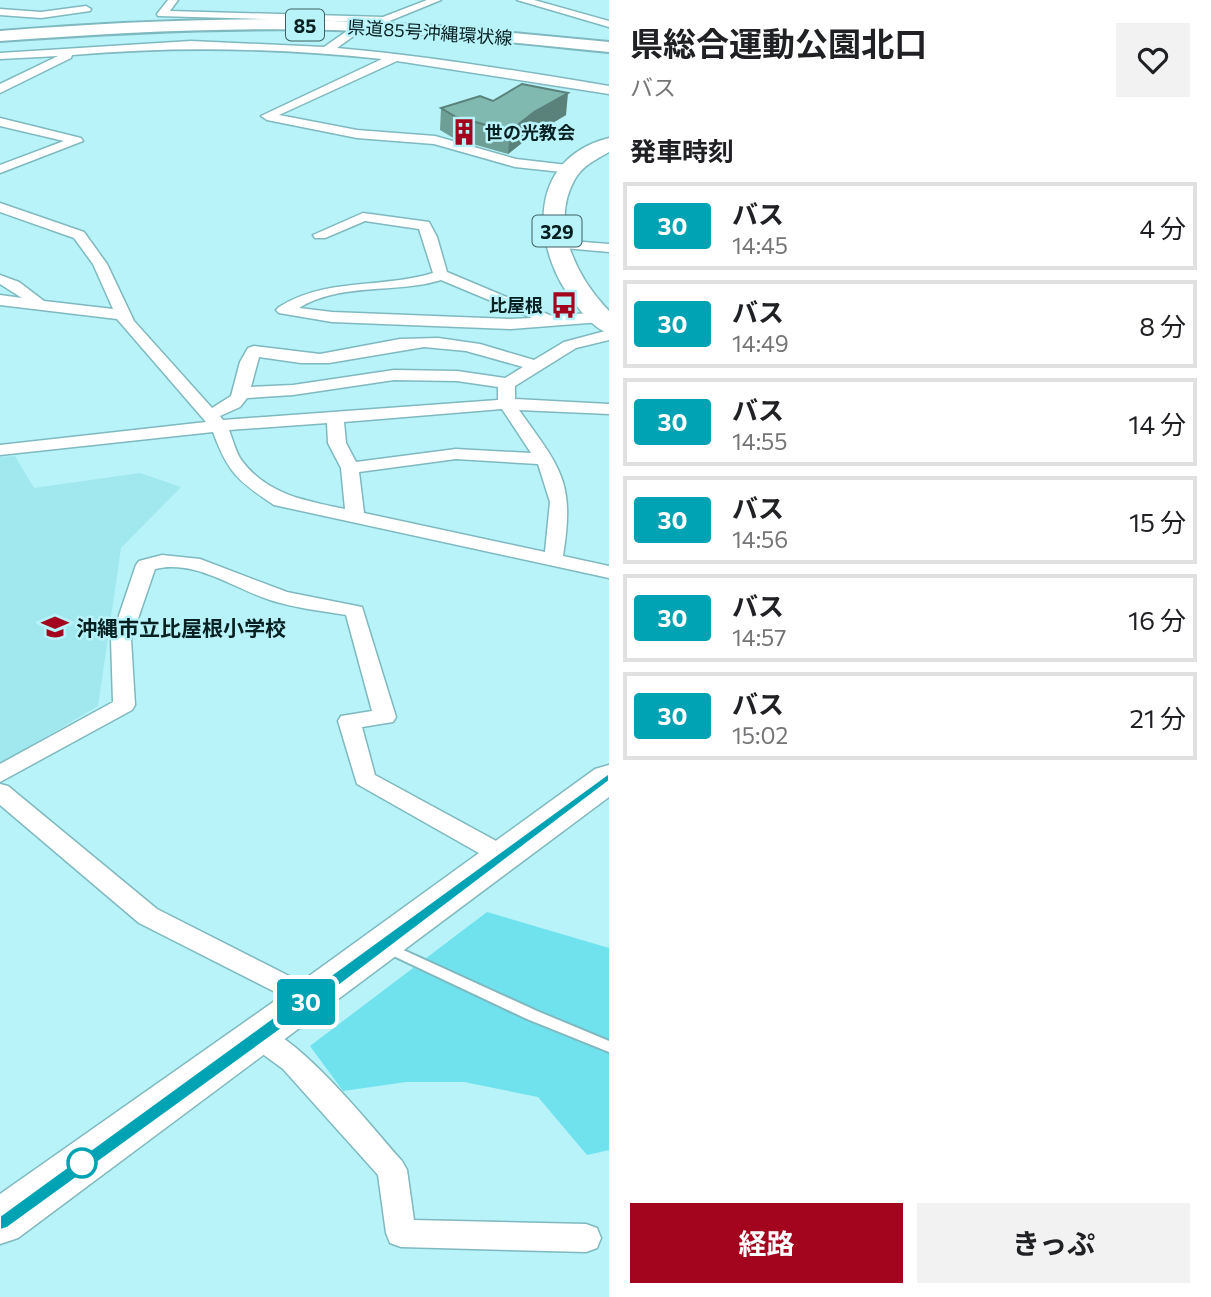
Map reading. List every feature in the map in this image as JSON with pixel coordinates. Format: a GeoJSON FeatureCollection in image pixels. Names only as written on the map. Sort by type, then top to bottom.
{"type":"FeatureCollection","features":[{"type":"Feature","properties":{"kind":"highway"},"geometry":{"type":"LineString","coordinates":[[571,169],[609,144]]}},
{"type":"Feature","properties":{"kind":"highway","name":"329"},"geometry":{"type":"LineString","coordinates":[[571,169],[563,181],[557,200],[561,261],[570,280],[606,326]]}},
{"type":"Feature","properties":{"kind":"highway"},"geometry":{"type":"LineString","coordinates":[[0,1222],[259,1036],[609,778]]}},
{"type":"Feature","properties":{"kind":"main road","name":"県道85号沖縄環状線"},"geometry":{"type":"LineString","coordinates":[[0,36],[182,25],[359,30],[609,47]]}},
{"type":"Feature","properties":{"kind":"main road","name":"県道85号沖縄環状線"},"geometry":{"type":"LineString","coordinates":[[0,42],[169,32],[359,30],[609,53]]}},
{"type":"Feature","properties":{"kind":"street"},"geometry":{"type":"LineString","coordinates":[[173,0],[162,14],[242,13],[386,20]]}},
{"type":"Feature","properties":{"kind":"street"},"geometry":{"type":"LineString","coordinates":[[326,51],[359,30],[436,0]]}},
{"type":"Feature","properties":{"kind":"street"},"geometry":{"type":"LineString","coordinates":[[522,0],[609,24]]}},
{"type":"Feature","properties":{"kind":"street"},"geometry":{"type":"LineString","coordinates":[[0,12],[41,15],[86,9]]}},
{"type":"Feature","properties":{"kind":"street"},"geometry":{"type":"LineString","coordinates":[[0,56],[180,44],[326,51],[396,57],[609,90]]}},
{"type":"Feature","properties":{"kind":"street"},"geometry":{"type":"LineString","coordinates":[[0,89],[72,52]]}},
{"type":"Feature","properties":{"kind":"street"},"geometry":{"type":"LineString","coordinates":[[396,57],[267,116],[357,134],[435,140],[515,163],[571,169]]}},
{"type":"Feature","properties":{"kind":"street"},"geometry":{"type":"LineString","coordinates":[[0,122],[77,141],[0,169]]}},
{"type":"Feature","properties":{"kind":"street"},"geometry":{"type":"LineString","coordinates":[[0,207],[79,235],[100,264],[127,323],[214,420],[233,463],[256,484],[281,501],[609,572]]}},
{"type":"Feature","properties":{"kind":"street"},"geometry":{"type":"LineString","coordinates":[[320,235],[363,217],[424,225],[433,247],[436,269],[442,275],[531,314],[555,320],[606,326]]}},
{"type":"Feature","properties":{"kind":"street"},"geometry":{"type":"LineString","coordinates":[[558,244],[609,248]]}},
{"type":"Feature","properties":{"kind":"street"},"geometry":{"type":"LineString","coordinates":[[442,275],[411,283],[325,291],[296,301],[284,310],[344,318],[511,324],[555,320]]}},
{"type":"Feature","properties":{"kind":"street"},"geometry":{"type":"LineString","coordinates":[[0,279],[14,285],[41,305]]}},
{"type":"Feature","properties":{"kind":"street"},"geometry":{"type":"LineString","coordinates":[[0,300],[124,315]]}},
{"type":"Feature","properties":{"kind":"street"},"geometry":{"type":"LineString","coordinates":[[554,560],[559,518],[558,496],[550,471],[507,404],[505,392],[508,383],[533,365],[606,326]]}},
{"type":"Feature","properties":{"kind":"street"},"geometry":{"type":"LineString","coordinates":[[214,420],[242,393],[247,363],[254,351],[307,359],[424,342],[476,347],[533,365]]}},
{"type":"Feature","properties":{"kind":"street"},"geometry":{"type":"LineString","coordinates":[[242,393],[293,390],[394,375],[457,376],[508,383]]}},
{"type":"Feature","properties":{"kind":"street"},"geometry":{"type":"LineString","coordinates":[[0,450],[214,420],[335,417],[507,404],[609,409]]}},
{"type":"Feature","properties":{"kind":"street"},"geometry":{"type":"LineString","coordinates":[[335,417],[337,443],[350,468],[355,516]]}},
{"type":"Feature","properties":{"kind":"street"},"geometry":{"type":"LineString","coordinates":[[350,468],[456,454],[543,459]]}},
{"type":"Feature","properties":{"kind":"street"},"geometry":{"type":"LineString","coordinates":[[0,774],[124,705],[121,639],[146,565],[157,561],[196,563],[271,594],[355,611],[384,717],[349,721],[365,779],[502,855]]}},
{"type":"Feature","properties":{"kind":"street"},"geometry":{"type":"LineString","coordinates":[[0,792],[148,916],[284,985],[308,1000]]}},
{"type":"Feature","properties":{"kind":"street"},"geometry":{"type":"LineString","coordinates":[[259,1036],[293,1061],[393,1170],[401,1233],[586,1238]]}},
{"type":"Feature","properties":{"kind":"lane"},"geometry":{"type":"LineString","coordinates":[[382,945],[531,1014],[609,1046]]}},
{"type":"Feature","properties":{"kind":"shaded area","name":"沖縄市立比屋根小学校"},"geometry":{"type":"Polygon","coordinates":[[[15,456],[34,488],[140,473],[181,487],[121,548],[98,706],[0,764],[0,457],[15,456]]]}},
{"type":"Feature","properties":{"kind":"shaded area"},"geometry":{"type":"Polygon","coordinates":[[[487,912],[609,948],[609,1150],[587,1155],[538,1097],[464,1082],[406,1082],[343,1091],[310,1046],[487,912]]]}},
{"type":"Feature","properties":{"kind":"building"},"geometry":{"type":"Polygon","coordinates":[[[522,84],[568,93],[534,112],[510,131],[456,117],[441,108],[480,96],[493,101],[522,84]]]}},
{"type":"Feature","properties":{"kind":"bus line","name":"30"},"geometry":{"type":"LineString","coordinates":[[0,1222],[285,1017],[609,778]]}},
{"type":"Feature","properties":{"kind":"place","name":"世の光教会"},"geometry":{"type":"Point","coordinates":[464,132]}},
{"type":"Feature","properties":{"kind":"place","name":"比屋根"},"geometry":{"type":"Point","coordinates":[564,305]}},
{"type":"Feature","properties":{"kind":"place","name":"沖縄市立比屋根小学校"},"geometry":{"type":"Point","coordinates":[55,627]}}]}
